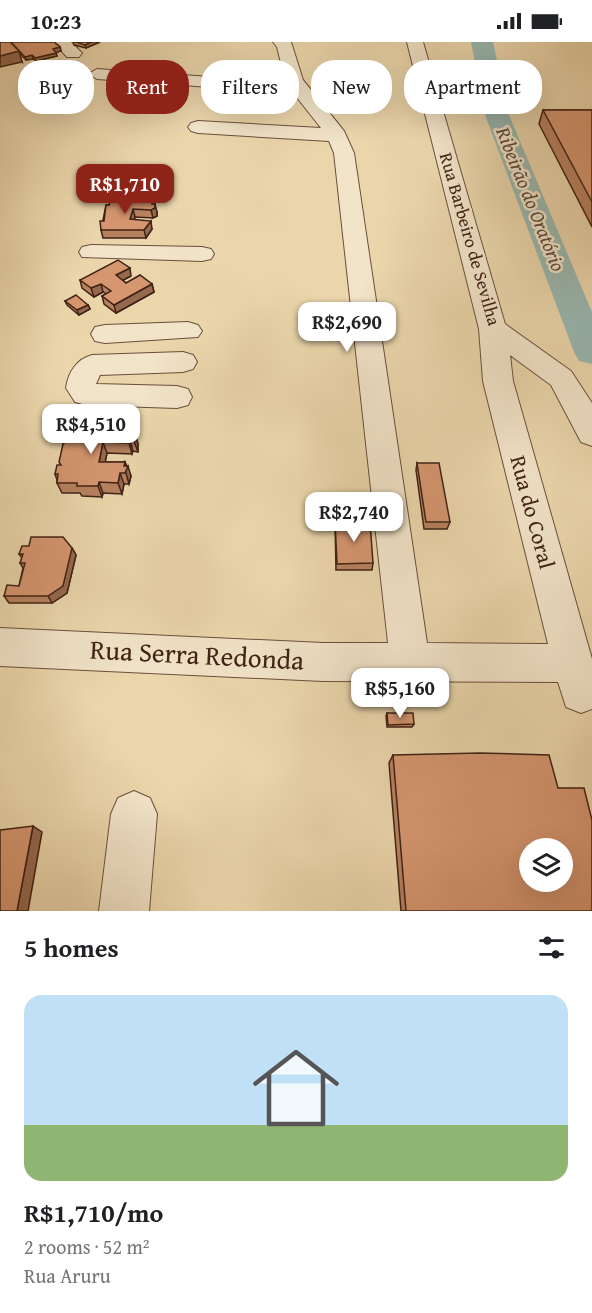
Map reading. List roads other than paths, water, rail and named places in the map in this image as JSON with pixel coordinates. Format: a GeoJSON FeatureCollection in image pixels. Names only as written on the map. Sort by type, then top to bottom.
{"type":"FeatureCollection","features":[{"type":"Feature","properties":{"kind":"street"},"geometry":{"type":"LineString","coordinates":[[281,42],[285,46],[289,60]]}},
{"type":"Feature","properties":{"kind":"street","name":"Rua Barbeiro de Sevilha"},"geometry":{"type":"LineString","coordinates":[[415,42],[492,329],[561,378],[575,399],[592,434]]}},
{"type":"Feature","properties":{"kind":"street"},"geometry":{"type":"LineString","coordinates":[[97,74],[201,81]]}},
{"type":"Feature","properties":{"kind":"street"},"geometry":{"type":"LineString","coordinates":[[299,87],[337,135],[344,153],[410,663]]}},
{"type":"Feature","properties":{"kind":"street"},"geometry":{"type":"LineString","coordinates":[[198,127],[337,135]]}},
{"type":"Feature","properties":{"kind":"street"},"geometry":{"type":"LineString","coordinates":[[91,252],[202,254]]}},
{"type":"Feature","properties":{"kind":"street","name":"Rua do Coral"},"geometry":{"type":"LineString","coordinates":[[492,329],[498,381],[579,661]]}},
{"type":"Feature","properties":{"kind":"street"},"geometry":{"type":"LineString","coordinates":[[105,334],[188,331]]}},
{"type":"Feature","properties":{"kind":"street"},"geometry":{"type":"LineString","coordinates":[[177,397],[86,394],[81,388],[81,378],[92,365],[183,362]]}},
{"type":"Feature","properties":{"kind":"street","name":"Rua Serra Redonda"},"geometry":{"type":"LineString","coordinates":[[0,646],[323,662],[579,661]]}},
{"type":"Feature","properties":{"kind":"street"},"geometry":{"type":"LineString","coordinates":[[124,911],[134,814]]}},
{"type":"Feature","properties":{"kind":"waterway","name":"Ribeirão do Oratório"},"geometry":{"type":"LineString","coordinates":[[482,42],[497,115],[559,275],[592,352]]}}]}
